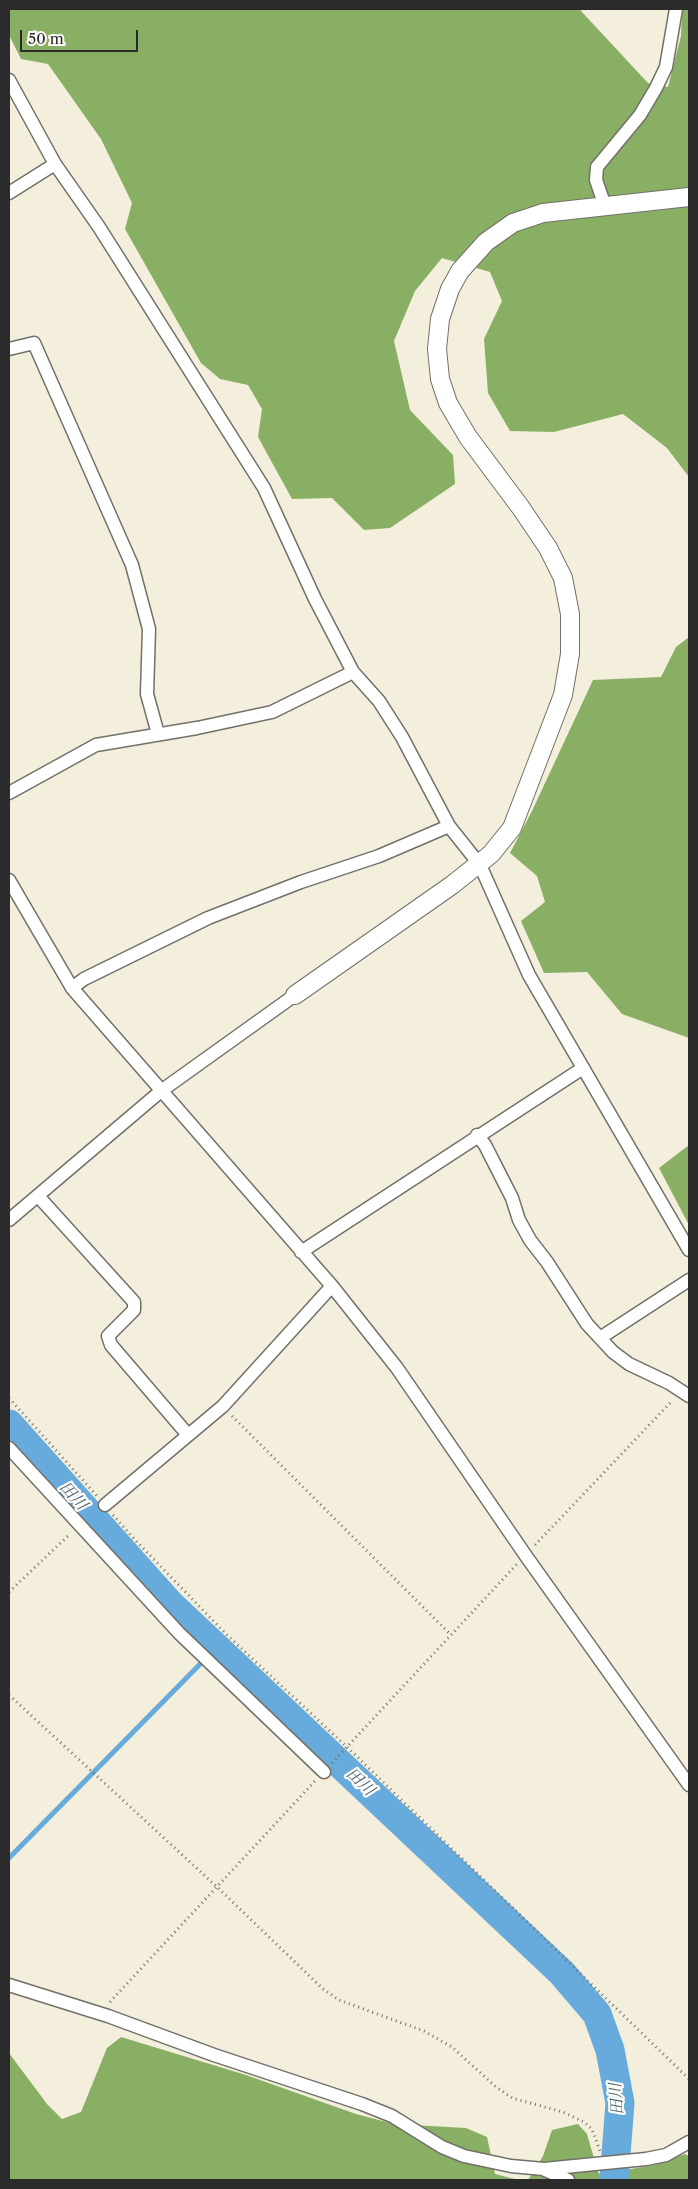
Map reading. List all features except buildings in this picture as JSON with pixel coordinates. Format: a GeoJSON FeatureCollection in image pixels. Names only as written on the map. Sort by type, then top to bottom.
{"type":"FeatureCollection","features":[{"type":"Feature","properties":{"kind":"street"},"geometry":{"type":"LineString","coordinates":[[605,206],[596,180],[598,167],[640,115],[656,88],[666,67],[676,9]]}},
{"type":"Feature","properties":{"kind":"street"},"geometry":{"type":"LineString","coordinates":[[9,80],[55,164],[99,227],[264,488],[315,599],[354,672],[379,701],[402,737],[449,826],[480,865],[529,975],[689,1250]]}},
{"type":"Feature","properties":{"kind":"street"},"geometry":{"type":"LineString","coordinates":[[9,194],[55,164]]}},
{"type":"Feature","properties":{"kind":"street"},"geometry":{"type":"LineString","coordinates":[[9,1220],[161,1091],[480,865],[512,828],[560,703],[570,654],[570,614],[563,578],[548,548],[468,437],[448,404],[440,379],[437,349],[440,319],[450,289],[460,271],[486,242],[512,224],[544,213],[689,197]]}},
{"type":"Feature","properties":{"kind":"street"},"geometry":{"type":"LineString","coordinates":[[9,348],[34,343],[132,565],[150,629],[147,694],[158,734]]}},
{"type":"Feature","properties":{"kind":"street"},"geometry":{"type":"LineString","coordinates":[[9,793],[96,745],[197,728],[272,712],[354,672]]}},
{"type":"Feature","properties":{"kind":"street"},"geometry":{"type":"LineString","coordinates":[[72,988],[84,979],[208,918],[301,882],[379,856],[449,826]]}},
{"type":"Feature","properties":{"kind":"street"},"geometry":{"type":"LineString","coordinates":[[9,880],[72,988],[332,1286],[397,1368],[526,1556],[689,1785]]}},
{"type":"Feature","properties":{"kind":"street"},"geometry":{"type":"LineString","coordinates":[[301,1252],[477,1135],[583,1068]]}},
{"type":"Feature","properties":{"kind":"street"},"geometry":{"type":"LineString","coordinates":[[477,1135],[485,1145],[512,1198],[519,1220],[530,1240],[547,1262],[586,1324],[628,1364],[669,1383],[685,1393]]}},
{"type":"Feature","properties":{"kind":"street"},"geometry":{"type":"LineString","coordinates":[[38,1196],[134,1302],[134,1310],[108,1336],[111,1345],[188,1435]]}},
{"type":"Feature","properties":{"kind":"street"},"geometry":{"type":"LineString","coordinates":[[600,1338],[689,1280]]}},
{"type":"Feature","properties":{"kind":"street"},"geometry":{"type":"LineString","coordinates":[[105,1505],[223,1406],[332,1286]]}},
{"type":"Feature","properties":{"kind":"street"},"geometry":{"type":"LineString","coordinates":[[9,1448],[78,1526],[179,1633],[326,1769]]}},
{"type":"Feature","properties":{"kind":"street"},"geometry":{"type":"LineString","coordinates":[[9,1985],[108,2016],[214,2055],[362,2104],[392,2116],[442,2147],[464,2156],[511,2166],[544,2169],[666,2155],[689,2142]]}},
{"type":"Feature","properties":{"kind":"street"},"geometry":{"type":"LineString","coordinates":[[544,2169],[568,2180]]}},
{"type":"Feature","properties":{"kind":"path"},"geometry":{"type":"LineString","coordinates":[[108,2016],[110,2000],[346,1749],[451,1634],[685,1393]]}},
{"type":"Feature","properties":{"kind":"path"},"geometry":{"type":"LineString","coordinates":[[9,1398],[137,1542],[228,1635],[689,2079]]}},
{"type":"Feature","properties":{"kind":"path"},"geometry":{"type":"LineString","coordinates":[[223,1406],[451,1634]]}},
{"type":"Feature","properties":{"kind":"path"},"geometry":{"type":"LineString","coordinates":[[9,1592],[44,1561],[78,1526]]}},
{"type":"Feature","properties":{"kind":"path"},"geometry":{"type":"LineString","coordinates":[[9,1695],[216,1886],[323,1989],[339,2000],[424,2031],[445,2043],[512,2098],[563,2112],[584,2122],[592,2129],[600,2144],[605,2163]]}},
{"type":"Feature","properties":{"kind":"green space"},"geometry":{"type":"Polygon","coordinates":[[[9,9],[582,9],[581,11],[648,83],[668,87],[681,36],[682,9],[689,9],[689,477],[667,448],[623,414],[554,432],[510,431],[488,393],[484,339],[502,301],[490,272],[442,258],[415,291],[394,341],[410,410],[453,455],[455,484],[390,528],[364,530],[332,498],[292,499],[258,437],[262,409],[248,385],[220,379],[201,363],[125,229],[132,203],[101,139],[48,64],[21,59],[9,35],[9,9]]]}},
{"type":"Feature","properties":{"kind":"green space"},"geometry":{"type":"Polygon","coordinates":[[[689,637],[689,1038],[622,1014],[587,972],[544,973],[521,921],[545,902],[537,876],[510,853],[532,811],[593,680],[661,677],[676,647],[689,637]]]}},
{"type":"Feature","properties":{"kind":"green space"},"geometry":{"type":"Polygon","coordinates":[[[689,1145],[689,1225],[659,1168],[689,1145]]]}},
{"type":"Feature","properties":{"kind":"green space"},"geometry":{"type":"Polygon","coordinates":[[[121,2037],[246,2075],[356,2114],[394,2124],[466,2128],[487,2137],[495,2174],[519,2180],[9,2180],[9,2053],[47,2104],[62,2119],[81,2112],[107,2048],[121,2037]]]}},
{"type":"Feature","properties":{"kind":"green space"},"geometry":{"type":"Polygon","coordinates":[[[578,2124],[587,2134],[598,2172],[605,2180],[528,2180],[543,2156],[552,2130],[578,2124]]]}},
{"type":"Feature","properties":{"kind":"green space"},"geometry":{"type":"Polygon","coordinates":[[[685,2154],[689,2156],[689,2180],[613,2180],[620,2178],[625,2170],[654,2165],[685,2154]]]}},
{"type":"Feature","properties":{"kind":"waterway","name":"田川"},"geometry":{"type":"LineString","coordinates":[[9,1424],[169,1603],[562,1973],[597,2014],[610,2050],[620,2103],[614,2180]]}},
{"type":"Feature","properties":{"kind":"waterway"},"geometry":{"type":"LineString","coordinates":[[9,1858],[216,1648]]}}]}
